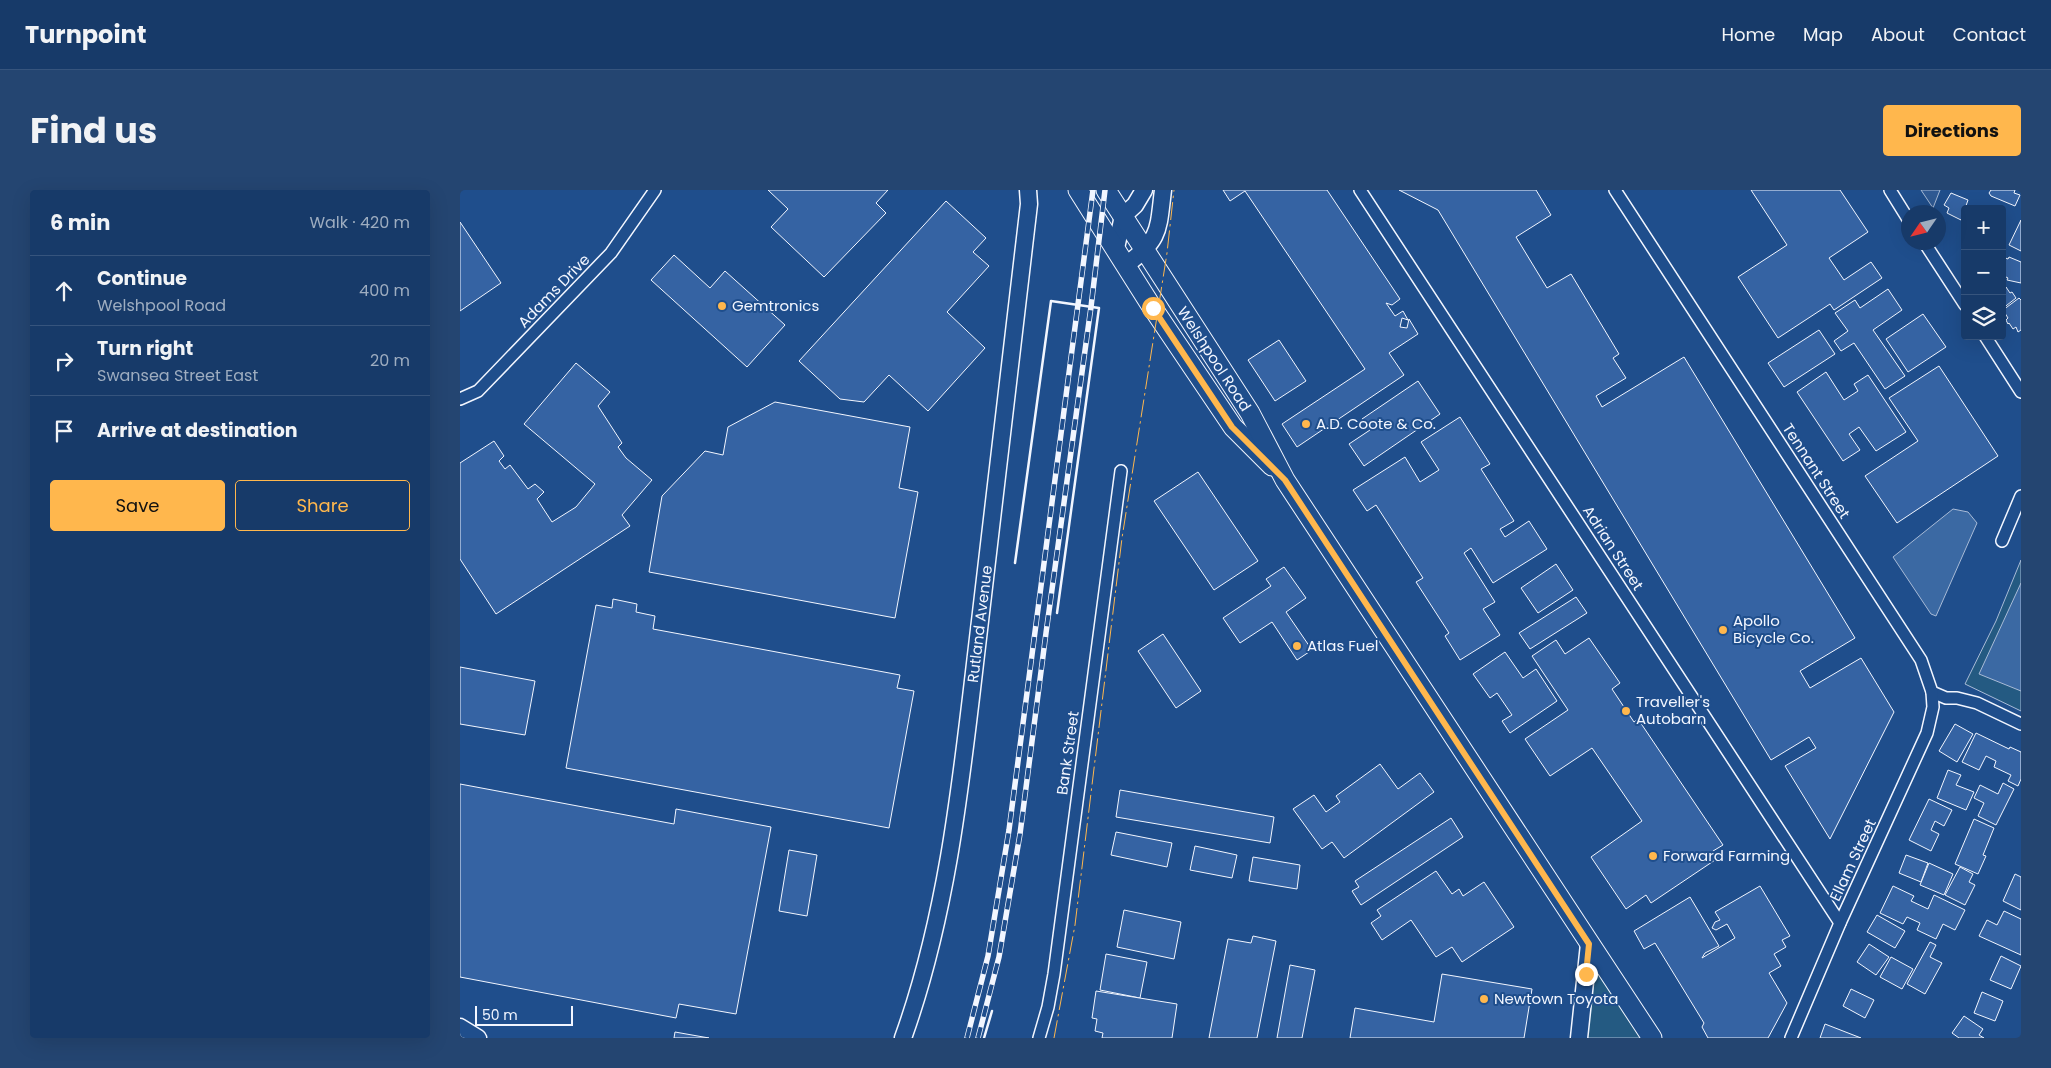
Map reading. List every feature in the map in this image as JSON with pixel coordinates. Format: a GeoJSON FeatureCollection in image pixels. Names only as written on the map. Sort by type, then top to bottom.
{"type":"FeatureCollection","features":[{"type":"Feature","properties":{"kind":"main road","name":"Welshpool Road"},"geometry":{"type":"LineString","coordinates":[[1078,190],[1232,427],[1285,480]]}},
{"type":"Feature","properties":{"kind":"main road","name":"Welshpool Road"},"geometry":{"type":"LineString","coordinates":[[1106,190],[1250,413],[1285,480],[1652,1038]]}},
{"type":"Feature","properties":{"kind":"street","name":"Adams Drive"},"geometry":{"type":"LineString","coordinates":[[460,399],[478,391],[611,253],[655,190]]}},
{"type":"Feature","properties":{"kind":"street","name":"Rutland Avenue"},"geometry":{"type":"LineString","coordinates":[[903,1038],[928,956],[941,902],[961,786],[1028,197],[1039,190]]}},
{"type":"Feature","properties":{"kind":"street"},"geometry":{"type":"LineString","coordinates":[[1116,248],[1123,216],[1135,205],[1144,190]]}},
{"type":"Feature","properties":{"kind":"street"},"geometry":{"type":"LineString","coordinates":[[1126,264],[1144,251],[1157,232],[1163,190]]}},
{"type":"Feature","properties":{"kind":"street","name":"Adrian Street"},"geometry":{"type":"LineString","coordinates":[[1360,190],[1840,923]]}},
{"type":"Feature","properties":{"kind":"street","name":"Tennant Street"},"geometry":{"type":"LineString","coordinates":[[1615,190],[1921,660],[1932,692]]}},
{"type":"Feature","properties":{"kind":"street"},"geometry":{"type":"LineString","coordinates":[[1890,190],[1901,207]]}},
{"type":"Feature","properties":{"kind":"street"},"geometry":{"type":"LineString","coordinates":[[1929,250],[1961,299]]}},
{"type":"Feature","properties":{"kind":"street"},"geometry":{"type":"LineString","coordinates":[[1988,340],[2021,392]]}},
{"type":"Feature","properties":{"kind":"street","name":"Bank Street"},"geometry":{"type":"LineString","coordinates":[[1039,1038],[1048,1007],[1054,974],[1121,471]]}},
{"type":"Feature","properties":{"kind":"street"},"geometry":{"type":"LineString","coordinates":[[2002,541],[2021,496]]}},
{"type":"Feature","properties":{"kind":"street"},"geometry":{"type":"LineString","coordinates":[[1932,692],[1946,698],[1957,698],[1977,703],[2021,724]]}},
{"type":"Feature","properties":{"kind":"street","name":"Ellam Street"},"geometry":{"type":"LineString","coordinates":[[1791,1038],[1840,923],[1927,733],[1932,707],[1932,692]]}},
{"type":"Feature","properties":{"kind":"street"},"geometry":{"type":"LineString","coordinates":[[1579,1038],[1589,944]]}},
{"type":"Feature","properties":{"kind":"street"},"geometry":{"type":"LineString","coordinates":[[460,1027],[478,1038]]}},
{"type":"Feature","properties":{"kind":"shaded area"},"geometry":{"type":"Polygon","coordinates":[[[1921,190],[1940,190],[1934,205],[1931,205],[1921,190]]]}},
{"type":"Feature","properties":{"kind":"shaded area"},"geometry":{"type":"Polygon","coordinates":[[[1953,509],[1968,512],[1977,523],[1936,616],[1931,614],[1893,557],[1953,509]]]}},
{"type":"Feature","properties":{"kind":"shaded area"},"geometry":{"type":"Polygon","coordinates":[[[2021,560],[2021,711],[1965,684],[1996,621],[2021,560]]]}},
{"type":"Feature","properties":{"kind":"shaded area"},"geometry":{"type":"Polygon","coordinates":[[[2021,583],[2021,691],[1979,674],[2021,583]]]}},
{"type":"Feature","properties":{"kind":"shaded area"},"geometry":{"type":"Polygon","coordinates":[[[1589,944],[1652,1038],[1579,1038],[1589,944]]]}},
{"type":"Feature","properties":{"kind":"building"},"geometry":{"type":"Polygon","coordinates":[[[768,190],[888,190],[876,203],[886,213],[824,277],[771,227],[788,209],[768,190]]]}},
{"type":"Feature","properties":{"kind":"building"},"geometry":{"type":"Polygon","coordinates":[[[1223,190],[1327,190],[1400,299],[1392,305],[1386,303],[1395,316],[1403,311],[1408,320],[1402,318],[1400,327],[1407,328],[1409,319],[1418,334],[1389,353],[1404,375],[1297,447],[1282,424],[1365,369],[1245,191],[1230,201],[1223,190]]]}},
{"type":"Feature","properties":{"kind":"building"},"geometry":{"type":"Polygon","coordinates":[[[1399,190],[1536,190],[1551,215],[1516,237],[1547,288],[1571,274],[1619,354],[1613,358],[1626,378],[1596,396],[1602,407],[1684,357],[1855,638],[1800,671],[1810,688],[1861,658],[1894,712],[1830,839],[1785,766],[1816,748],[1809,737],[1771,760],[1438,210],[1399,190]]]}},
{"type":"Feature","properties":{"kind":"building"},"geometry":{"type":"Polygon","coordinates":[[[1751,190],[1840,190],[1868,232],[1829,258],[1844,280],[1871,262],[1882,278],[1834,310],[1830,304],[1778,338],[1738,277],[1787,245],[1751,190]]]}},
{"type":"Feature","properties":{"kind":"building"},"geometry":{"type":"Polygon","coordinates":[[[1991,190],[2015,190],[2014,193],[2020,195],[2015,206],[1991,196],[1989,193],[1991,190]]]}},
{"type":"Feature","properties":{"kind":"building"},"geometry":{"type":"Polygon","coordinates":[[[1951,193],[1968,200],[1966,205],[1961,205],[1961,220],[1947,213],[1949,208],[1944,205],[1951,193]]]}},
{"type":"Feature","properties":{"kind":"building"},"geometry":{"type":"Polygon","coordinates":[[[946,201],[986,238],[973,252],[989,266],[947,312],[985,348],[928,411],[889,375],[864,402],[840,399],[799,361],[946,201]]]}},
{"type":"Feature","properties":{"kind":"building"},"geometry":{"type":"Polygon","coordinates":[[[2021,220],[2021,251],[2009,245],[2021,220]]]}},
{"type":"Feature","properties":{"kind":"building"},"geometry":{"type":"Polygon","coordinates":[[[460,222],[501,283],[460,311],[460,222]]]}},
{"type":"Feature","properties":{"kind":"building","name":"Gemtronics"},"geometry":{"type":"Polygon","coordinates":[[[674,255],[710,288],[725,271],[785,325],[747,367],[651,280],[674,255]]]}},
{"type":"Feature","properties":{"kind":"building"},"geometry":{"type":"Polygon","coordinates":[[[2009,257],[2021,262],[2021,283],[2007,280],[2008,278],[2006,277],[2006,258],[2009,257]]]}},
{"type":"Feature","properties":{"kind":"building"},"geometry":{"type":"Polygon","coordinates":[[[2006,287],[2010,293],[2012,292],[2016,298],[2006,306],[2006,287]]]}},
{"type":"Feature","properties":{"kind":"building"},"geometry":{"type":"Polygon","coordinates":[[[1888,289],[1902,310],[1873,330],[1905,376],[1885,389],[1854,343],[1841,351],[1834,341],[1848,331],[1835,313],[1855,300],[1860,308],[1888,289]]]}},
{"type":"Feature","properties":{"kind":"building"},"geometry":{"type":"Polygon","coordinates":[[[2019,298],[2021,300],[2021,330],[2018,332],[2016,327],[2013,329],[2006,320],[2008,318],[2006,308],[2019,298]]]}},
{"type":"Feature","properties":{"kind":"building"},"geometry":{"type":"Polygon","coordinates":[[[1923,314],[1946,347],[1908,372],[1886,339],[1923,314]]]}},
{"type":"Feature","properties":{"kind":"building"},"geometry":{"type":"Polygon","coordinates":[[[1819,330],[1835,354],[1784,387],[1768,363],[1819,330]]]}},
{"type":"Feature","properties":{"kind":"building"},"geometry":{"type":"Polygon","coordinates":[[[1279,340],[1306,381],[1275,401],[1248,360],[1279,340]]]}},
{"type":"Feature","properties":{"kind":"building"},"geometry":{"type":"Polygon","coordinates":[[[576,363],[610,392],[598,406],[622,443],[618,447],[626,458],[652,480],[622,515],[630,526],[496,614],[460,559],[460,463],[494,441],[504,456],[499,461],[505,469],[510,465],[528,489],[535,484],[544,492],[537,499],[552,522],[576,507],[595,484],[524,424],[576,363]]]}},
{"type":"Feature","properties":{"kind":"building"},"geometry":{"type":"Polygon","coordinates":[[[1939,366],[1998,456],[1897,523],[1865,476],[1918,441],[1889,398],[1939,366]]]}},
{"type":"Feature","properties":{"kind":"building"},"geometry":{"type":"Polygon","coordinates":[[[1826,372],[1844,400],[1858,391],[1854,384],[1868,375],[1906,432],[1876,451],[1859,427],[1849,434],[1860,450],[1843,461],[1797,392],[1826,372]]]}},
{"type":"Feature","properties":{"kind":"building"},"geometry":{"type":"Polygon","coordinates":[[[1418,381],[1440,414],[1364,466],[1349,444],[1370,430],[1362,419],[1418,381]]]}},
{"type":"Feature","properties":{"kind":"building"},"geometry":{"type":"Polygon","coordinates":[[[775,402],[910,427],[899,488],[918,492],[895,618],[649,572],[662,496],[705,451],[723,455],[728,427],[775,402]]]}},
{"type":"Feature","properties":{"kind":"building"},"geometry":{"type":"Polygon","coordinates":[[[1460,417],[1490,464],[1481,469],[1514,521],[1500,529],[1505,537],[1529,521],[1547,549],[1493,583],[1471,548],[1464,553],[1495,602],[1483,609],[1500,635],[1460,660],[1445,636],[1449,633],[1416,582],[1423,578],[1376,505],[1367,511],[1353,490],[1405,457],[1420,482],[1439,470],[1421,442],[1460,417]]]}},
{"type":"Feature","properties":{"kind":"building"},"geometry":{"type":"Polygon","coordinates":[[[1198,472],[1258,561],[1214,590],[1154,501],[1198,472]]]}},
{"type":"Feature","properties":{"kind":"building"},"geometry":{"type":"Polygon","coordinates":[[[1556,564],[1573,590],[1538,613],[1521,588],[1556,564]]]}},
{"type":"Feature","properties":{"kind":"building"},"geometry":{"type":"Polygon","coordinates":[[[1284,567],[1306,598],[1286,612],[1312,650],[1297,660],[1272,622],[1240,643],[1223,618],[1271,586],[1266,579],[1284,567]]]}},
{"type":"Feature","properties":{"kind":"building"},"geometry":{"type":"Polygon","coordinates":[[[1576,597],[1587,613],[1530,649],[1519,633],[1576,597]]]}},
{"type":"Feature","properties":{"kind":"building"},"geometry":{"type":"Polygon","coordinates":[[[613,599],[637,604],[636,612],[655,616],[653,629],[900,675],[897,688],[914,691],[889,828],[566,768],[596,605],[612,608],[613,599]]]}},
{"type":"Feature","properties":{"kind":"building"},"geometry":{"type":"Polygon","coordinates":[[[1163,634],[1201,691],[1176,708],[1138,651],[1163,634]]]}},
{"type":"Feature","properties":{"kind":"building"},"geometry":{"type":"Polygon","coordinates":[[[1589,638],[1620,683],[1612,689],[1634,722],[1638,719],[1723,845],[1713,851],[1718,858],[1651,903],[1646,895],[1626,909],[1591,857],[1642,821],[1592,748],[1550,776],[1525,739],[1568,710],[1532,656],[1556,640],[1565,654],[1589,638]]]}},
{"type":"Feature","properties":{"kind":"building"},"geometry":{"type":"Polygon","coordinates":[[[1505,652],[1523,678],[1536,669],[1557,701],[1510,733],[1502,721],[1512,715],[1497,693],[1490,698],[1473,674],[1505,652]]]}},
{"type":"Feature","properties":{"kind":"building"},"geometry":{"type":"Polygon","coordinates":[[[460,667],[535,681],[525,735],[460,724],[460,667]]]}},
{"type":"Feature","properties":{"kind":"building"},"geometry":{"type":"Polygon","coordinates":[[[1955,724],[1973,734],[1957,762],[1939,751],[1955,724]]]}},
{"type":"Feature","properties":{"kind":"building"},"geometry":{"type":"Polygon","coordinates":[[[1976,733],[2009,749],[2010,747],[2021,752],[2021,779],[2018,786],[2008,781],[2011,775],[1994,767],[1996,761],[1986,756],[1979,770],[1962,762],[1976,733]]]}},
{"type":"Feature","properties":{"kind":"building"},"geometry":{"type":"Polygon","coordinates":[[[1380,764],[1398,789],[1420,773],[1434,792],[1344,858],[1332,842],[1322,849],[1293,809],[1314,795],[1326,812],[1340,802],[1336,796],[1380,764]]]}},
{"type":"Feature","properties":{"kind":"building"},"geometry":{"type":"Polygon","coordinates":[[[1948,770],[1961,775],[1956,785],[1974,792],[1966,810],[1937,798],[1948,770]]]}},
{"type":"Feature","properties":{"kind":"building"},"geometry":{"type":"Polygon","coordinates":[[[2003,783],[2014,789],[1996,825],[1978,816],[1984,803],[1974,798],[1980,785],[1998,794],[2003,783]]]}},
{"type":"Feature","properties":{"kind":"building"},"geometry":{"type":"Polygon","coordinates":[[[460,784],[674,824],[676,809],[771,827],[736,1014],[679,1004],[676,1018],[460,977],[460,784]]]}},
{"type":"Feature","properties":{"kind":"building"},"geometry":{"type":"Polygon","coordinates":[[[1120,790],[1274,817],[1270,843],[1116,817],[1120,790]]]}},
{"type":"Feature","properties":{"kind":"building"},"geometry":{"type":"Polygon","coordinates":[[[1929,799],[1952,810],[1944,826],[1935,821],[1931,830],[1939,834],[1931,851],[1909,840],[1929,799]]]}},
{"type":"Feature","properties":{"kind":"building"},"geometry":{"type":"Polygon","coordinates":[[[1451,818],[1463,837],[1361,905],[1352,891],[1359,887],[1355,881],[1451,818]]]}},
{"type":"Feature","properties":{"kind":"building"},"geometry":{"type":"Polygon","coordinates":[[[1974,819],[1994,828],[1983,855],[1986,856],[1978,874],[1955,864],[1974,819]]]}},
{"type":"Feature","properties":{"kind":"building"},"geometry":{"type":"Polygon","coordinates":[[[1116,832],[1172,843],[1167,867],[1111,855],[1116,832]]]}},
{"type":"Feature","properties":{"kind":"building"},"geometry":{"type":"Polygon","coordinates":[[[1195,846],[1237,855],[1232,878],[1190,870],[1195,846]]]}},
{"type":"Feature","properties":{"kind":"building"},"geometry":{"type":"Polygon","coordinates":[[[789,850],[817,855],[807,916],[779,911],[789,850]]]}},
{"type":"Feature","properties":{"kind":"building"},"geometry":{"type":"Polygon","coordinates":[[[1906,855],[1928,863],[1921,882],[1899,873],[1906,855]]]}},
{"type":"Feature","properties":{"kind":"building"},"geometry":{"type":"Polygon","coordinates":[[[1253,857],[1300,865],[1297,889],[1249,881],[1253,857]]]}},
{"type":"Feature","properties":{"kind":"building"},"geometry":{"type":"Polygon","coordinates":[[[1929,863],[1953,874],[1944,895],[1920,885],[1929,863]]]}},
{"type":"Feature","properties":{"kind":"building"},"geometry":{"type":"Polygon","coordinates":[[[1960,867],[1973,874],[1969,882],[1975,885],[1965,905],[1945,895],[1960,867]]]}},
{"type":"Feature","properties":{"kind":"building"},"geometry":{"type":"Polygon","coordinates":[[[1436,871],[1452,894],[1459,889],[1463,896],[1484,882],[1514,927],[1462,962],[1452,947],[1436,957],[1411,920],[1382,940],[1371,923],[1381,916],[1377,910],[1436,871]]]}},
{"type":"Feature","properties":{"kind":"building"},"geometry":{"type":"Polygon","coordinates":[[[2015,874],[2021,877],[2021,910],[2003,901],[2015,874]]]}},
{"type":"Feature","properties":{"kind":"building"},"geometry":{"type":"Polygon","coordinates":[[[1760,886],[1790,936],[1782,940],[1786,947],[1774,954],[1781,966],[1769,973],[1787,1003],[1768,1038],[1708,1038],[1702,1027],[1704,1023],[1655,943],[1644,949],[1634,931],[1690,897],[1719,946],[1705,953],[1702,958],[1735,938],[1727,924],[1716,930],[1712,928],[1715,922],[1720,920],[1715,912],[1760,886]]]}},
{"type":"Feature","properties":{"kind":"building"},"geometry":{"type":"Polygon","coordinates":[[[1893,886],[1914,896],[1911,901],[1928,909],[1934,895],[1965,910],[1955,930],[1943,924],[1936,939],[1917,930],[1920,923],[1907,917],[1903,924],[1880,913],[1893,886]]]}},
{"type":"Feature","properties":{"kind":"building"},"geometry":{"type":"Polygon","coordinates":[[[1124,910],[1181,922],[1174,959],[1117,947],[1124,910]]]}},
{"type":"Feature","properties":{"kind":"building"},"geometry":{"type":"Polygon","coordinates":[[[2004,911],[2021,919],[2021,955],[1979,936],[1987,920],[1997,925],[2004,911]]]}},
{"type":"Feature","properties":{"kind":"building"},"geometry":{"type":"Polygon","coordinates":[[[1877,915],[1905,931],[1895,948],[1867,932],[1877,915]]]}},
{"type":"Feature","properties":{"kind":"building"},"geometry":{"type":"Polygon","coordinates":[[[1253,936],[1276,941],[1257,1038],[1209,1038],[1228,939],[1251,943],[1253,936]]]}},
{"type":"Feature","properties":{"kind":"building"},"geometry":{"type":"Polygon","coordinates":[[[1930,942],[1936,945],[1930,957],[1942,963],[1925,994],[1907,984],[1930,942]]]}},
{"type":"Feature","properties":{"kind":"building"},"geometry":{"type":"Polygon","coordinates":[[[1869,944],[1889,957],[1876,975],[1857,962],[1869,944]]]}},
{"type":"Feature","properties":{"kind":"building"},"geometry":{"type":"Polygon","coordinates":[[[1106,954],[1147,962],[1140,998],[1100,990],[1106,954]]]}},
{"type":"Feature","properties":{"kind":"building"},"geometry":{"type":"Polygon","coordinates":[[[2001,956],[2021,966],[2011,989],[1990,980],[2001,956]]]}},
{"type":"Feature","properties":{"kind":"building"},"geometry":{"type":"Polygon","coordinates":[[[1891,957],[1913,969],[1902,989],[1880,977],[1891,957]]]}},
{"type":"Feature","properties":{"kind":"building"},"geometry":{"type":"Polygon","coordinates":[[[1290,965],[1315,970],[1302,1038],[1277,1038],[1290,965]]]}},
{"type":"Feature","properties":{"kind":"building","name":"Newtown Toyota"},"geometry":{"type":"Polygon","coordinates":[[[1442,974],[1532,989],[1524,1038],[1350,1038],[1355,1008],[1434,1022],[1442,974]]]}},
{"type":"Feature","properties":{"kind":"building"},"geometry":{"type":"Polygon","coordinates":[[[1851,989],[1874,1000],[1865,1018],[1843,1006],[1851,989]]]}},
{"type":"Feature","properties":{"kind":"building"},"geometry":{"type":"Polygon","coordinates":[[[1096,991],[1177,1004],[1172,1038],[1102,1038],[1103,1033],[1095,1031],[1097,1019],[1092,1018],[1096,991]]]}},
{"type":"Feature","properties":{"kind":"building"},"geometry":{"type":"Polygon","coordinates":[[[1982,992],[2003,1001],[1995,1021],[1974,1013],[1982,992]]]}},
{"type":"Feature","properties":{"kind":"building"},"geometry":{"type":"Polygon","coordinates":[[[1964,1016],[1983,1029],[1979,1035],[1984,1038],[1959,1038],[1952,1033],[1964,1016]]]}},
{"type":"Feature","properties":{"kind":"building"},"geometry":{"type":"Polygon","coordinates":[[[1825,1024],[1861,1038],[1820,1038],[1825,1024]]]}},
{"type":"Feature","properties":{"kind":"building"},"geometry":{"type":"Polygon","coordinates":[[[675,1032],[709,1038],[674,1038],[675,1032]]]}},
{"type":"Feature","properties":{"kind":"railway"},"geometry":{"type":"LineString","coordinates":[[967,1038],[988,956],[1009,830],[1093,190]]}},
{"type":"Feature","properties":{"kind":"railway"},"geometry":{"type":"LineString","coordinates":[[978,1038],[999,957],[1020,834],[1105,190]]}},
{"type":"Feature","properties":{"kind":"wall"},"geometry":{"type":"LineString","coordinates":[[1015,563],[1051,301],[1099,308],[1057,613]]}},
{"type":"Feature","properties":{"kind":"wall"},"geometry":{"type":"LineString","coordinates":[[984,1038],[992,1011]]}},
{"type":"Feature","properties":{"kind":"power"},"geometry":{"type":"LineString","coordinates":[[1054,1038],[1075,925],[1122,538],[1167,253],[1174,190]]}},
{"type":"Feature","properties":{"kind":"place","name":"Gemtronics"},"geometry":{"type":"Point","coordinates":[722,306]}},
{"type":"Feature","properties":{"kind":"place","name":"A.D. Coote & Co."},"geometry":{"type":"Point","coordinates":[1306,424]}},
{"type":"Feature","properties":{"kind":"place","name":"Apollo Bicycle Co."},"geometry":{"type":"Point","coordinates":[1723,630]}},
{"type":"Feature","properties":{"kind":"place","name":"Atlas Fuel"},"geometry":{"type":"Point","coordinates":[1297,646]}},
{"type":"Feature","properties":{"kind":"place","name":"Traveller's Autobarn"},"geometry":{"type":"Point","coordinates":[1626,711]}},
{"type":"Feature","properties":{"kind":"place","name":"Forward Farming"},"geometry":{"type":"Point","coordinates":[1653,856]}},
{"type":"Feature","properties":{"kind":"place","name":"Newtown Toyota"},"geometry":{"type":"Point","coordinates":[1484,999]}},
{"type":"Feature","properties":{"kind":"route"},"geometry":{"type":"LineString","coordinates":[[1153,308],[1232,427],[1285,480],[1538,865],[1589,944],[1586,974]]}}]}
